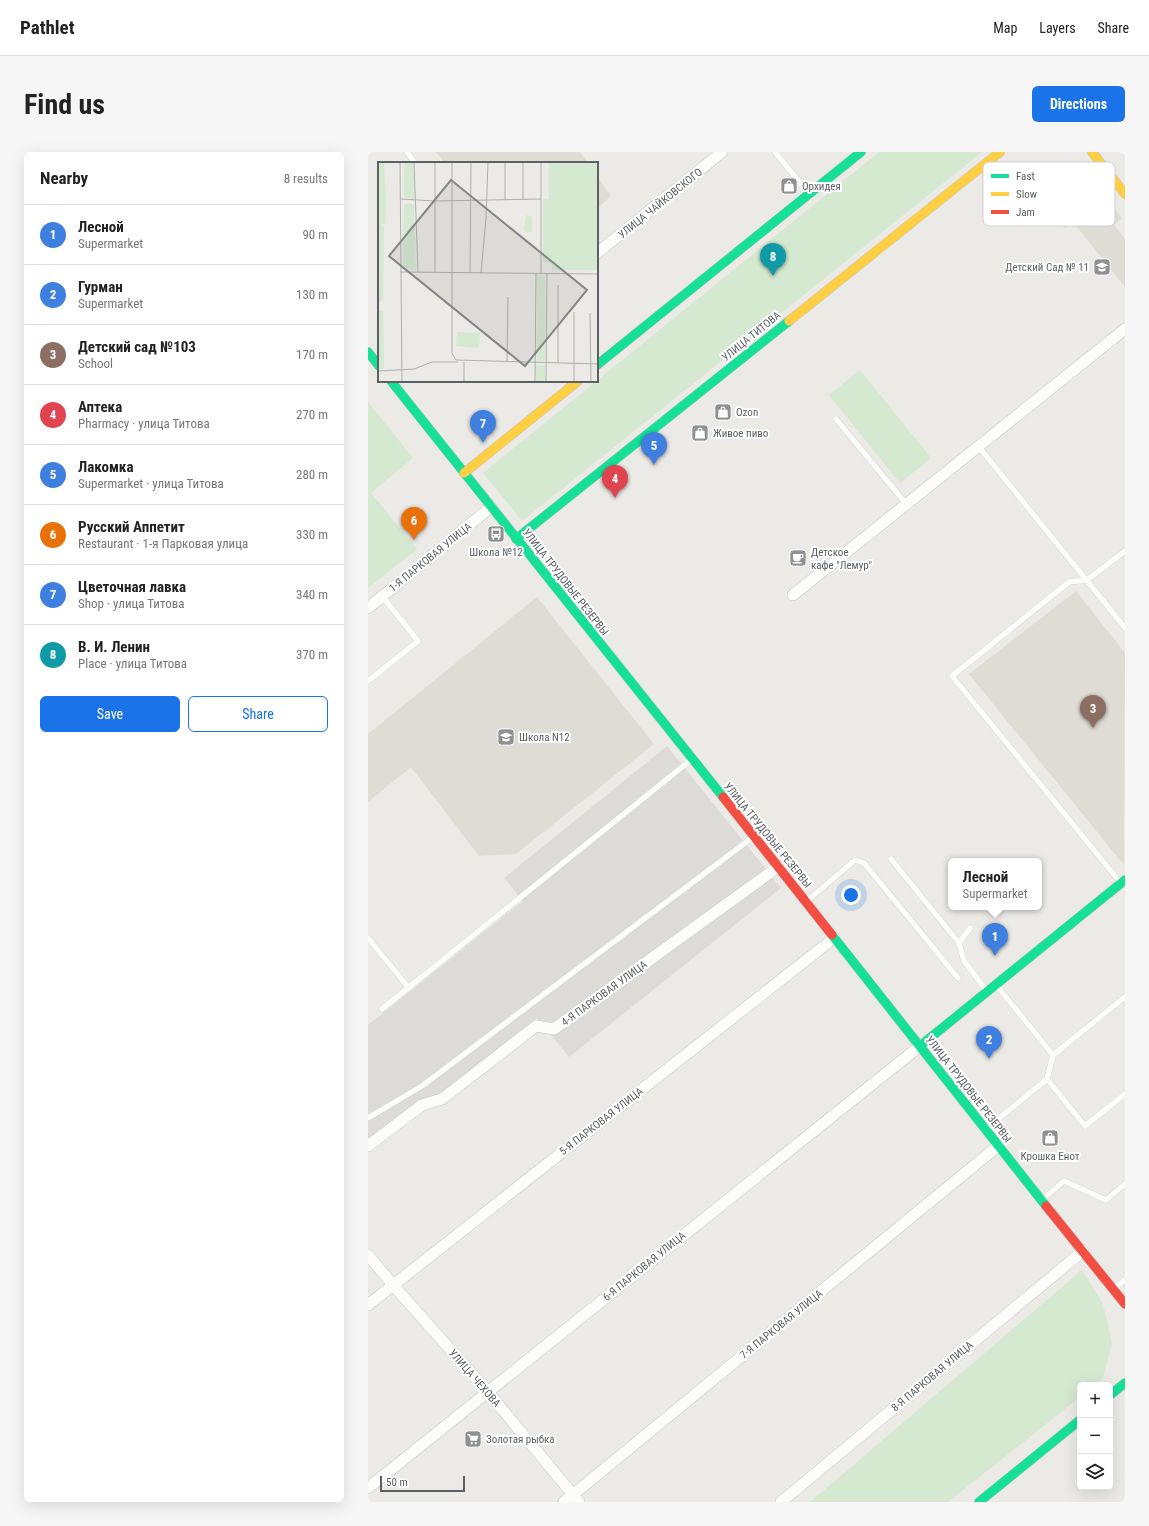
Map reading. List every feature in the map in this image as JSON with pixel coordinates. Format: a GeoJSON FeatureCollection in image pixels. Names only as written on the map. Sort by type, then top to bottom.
{"type":"FeatureCollection","features":[{"type":"Feature","properties":{"kind":"main road"},"geometry":{"type":"LineString","coordinates":[[598,364],[862,152]]}},
{"type":"Feature","properties":{"kind":"main road","name":"УЛИЦА ТИТОВА"},"geometry":{"type":"LineString","coordinates":[[987,162],[1000,152]]}},
{"type":"Feature","properties":{"kind":"main road"},"geometry":{"type":"LineString","coordinates":[[1092,152],[1100,162]]}},
{"type":"Feature","properties":{"kind":"main road","name":"УЛИЦА ТИТОВА"},"geometry":{"type":"LineString","coordinates":[[516,539],[983,166]]}},
{"type":"Feature","properties":{"kind":"main road"},"geometry":{"type":"LineString","coordinates":[[1115,181],[1125,194]]}},
{"type":"Feature","properties":{"kind":"main road"},"geometry":{"type":"LineString","coordinates":[[368,352],[378,365]]}},
{"type":"Feature","properties":{"kind":"main road","name":"УЛИЦА ТРУДОВЫЕ РЕЗЕРВЫ"},"geometry":{"type":"LineString","coordinates":[[392,382],[754,836],[985,1130],[1125,1304]]}},
{"type":"Feature","properties":{"kind":"main road"},"geometry":{"type":"LineString","coordinates":[[464,473],[577,382]]}},
{"type":"Feature","properties":{"kind":"main road"},"geometry":{"type":"LineString","coordinates":[[920,1046],[1123,881]]}},
{"type":"Feature","properties":{"kind":"main road"},"geometry":{"type":"LineString","coordinates":[[1113,1393],[1125,1383]]}},
{"type":"Feature","properties":{"kind":"main road"},"geometry":{"type":"LineString","coordinates":[[979,1502],[1077,1422]]}},
{"type":"Feature","properties":{"kind":"street","name":"УЛИЦА ЧАЙКОВСКОГО"},"geometry":{"type":"LineString","coordinates":[[598,252],[722,152]]}},
{"type":"Feature","properties":{"kind":"street"},"geometry":{"type":"LineString","coordinates":[[793,595],[1125,329]]}},
{"type":"Feature","properties":{"kind":"street","name":"1-Я ПАРКОВАЯ УЛИЦА"},"geometry":{"type":"LineString","coordinates":[[368,608],[491,507]]}},
{"type":"Feature","properties":{"kind":"street","name":"4-Я ПАРКОВАЯ УЛИЦА"},"geometry":{"type":"LineString","coordinates":[[368,1146],[422,1105],[442,1099],[536,1026],[554,1029],[778,867]]}},
{"type":"Feature","properties":{"kind":"street","name":"5-Я ПАРКОВАЯ УЛИЦА"},"geometry":{"type":"LineString","coordinates":[[368,1305],[834,938]]}},
{"type":"Feature","properties":{"kind":"street","name":"6-Я ПАРКОВАЯ УЛИЦА"},"geometry":{"type":"LineString","coordinates":[[368,1488],[487,1391],[920,1046]]}},
{"type":"Feature","properties":{"kind":"street","name":"7-Я ПАРКОВАЯ УЛИЦА"},"geometry":{"type":"LineString","coordinates":[[564,1502],[576,1498],[998,1146]]}},
{"type":"Feature","properties":{"kind":"street","name":"8-Я ПАРКОВАЯ УЛИЦА"},"geometry":{"type":"LineString","coordinates":[[781,1502],[1083,1251]]}},
{"type":"Feature","properties":{"kind":"street","name":"УЛИЦА ЧЕХОВА"},"geometry":{"type":"LineString","coordinates":[[368,1255],[392,1285],[487,1391],[576,1498]]}},
{"type":"Feature","properties":{"kind":"lane"},"geometry":{"type":"LineString","coordinates":[[407,152],[414,162]]}},
{"type":"Feature","properties":{"kind":"lane"},"geometry":{"type":"LineString","coordinates":[[775,152],[809,194]]}},
{"type":"Feature","properties":{"kind":"lane"},"geometry":{"type":"LineString","coordinates":[[836,419],[907,505]]}},
{"type":"Feature","properties":{"kind":"lane"},"geometry":{"type":"LineString","coordinates":[[979,447],[1125,628]]}},
{"type":"Feature","properties":{"kind":"lane"},"geometry":{"type":"LineString","coordinates":[[1123,881],[952,676],[1069,582],[1087,580],[1125,551]]}},
{"type":"Feature","properties":{"kind":"lane"},"geometry":{"type":"LineString","coordinates":[[368,681],[418,641],[382,596]]}},
{"type":"Feature","properties":{"kind":"lane"},"geometry":{"type":"LineString","coordinates":[[382,1008],[692,759]]}},
{"type":"Feature","properties":{"kind":"lane"},"geometry":{"type":"LineString","coordinates":[[368,1118],[422,1086],[754,836]]}},
{"type":"Feature","properties":{"kind":"lane"},"geometry":{"type":"LineString","coordinates":[[891,859],[959,943],[964,961],[987,991]]}},
{"type":"Feature","properties":{"kind":"lane"},"geometry":{"type":"LineString","coordinates":[[806,902],[855,860],[864,863],[958,978]]}},
{"type":"Feature","properties":{"kind":"lane"},"geometry":{"type":"LineString","coordinates":[[959,943],[970,928]]}},
{"type":"Feature","properties":{"kind":"lane"},"geometry":{"type":"LineString","coordinates":[[368,938],[408,987]]}},
{"type":"Feature","properties":{"kind":"lane"},"geometry":{"type":"LineString","coordinates":[[995,985],[1053,1055]]}},
{"type":"Feature","properties":{"kind":"lane"},"geometry":{"type":"LineString","coordinates":[[985,1130],[1047,1079],[1053,1055],[1125,997]]}},
{"type":"Feature","properties":{"kind":"lane"},"geometry":{"type":"LineString","coordinates":[[1047,1079],[1085,1126],[1125,1094]]}},
{"type":"Feature","properties":{"kind":"lane"},"geometry":{"type":"LineString","coordinates":[[1042,1200],[1064,1181],[1106,1200],[1125,1184]]}},
{"type":"Feature","properties":{"kind":"lane"},"geometry":{"type":"LineString","coordinates":[[1114,1289],[1125,1280]]}},
{"type":"Feature","properties":{"kind":"shaded area"},"geometry":{"type":"Polygon","coordinates":[[[436,152],[580,152],[587,162],[444,162],[436,152]]]}},
{"type":"Feature","properties":{"kind":"shaded area"},"geometry":{"type":"Polygon","coordinates":[[[598,177],[611,196],[598,208],[598,177]]]}},
{"type":"Feature","properties":{"kind":"shaded area"},"geometry":{"type":"Polygon","coordinates":[[[1115,209],[1122,218],[1115,224],[1115,209]]]}},
{"type":"Feature","properties":{"kind":"shaded area"},"geometry":{"type":"Polygon","coordinates":[[[1076,226],[1115,226],[1125,239],[1125,287],[1076,226]]]}},
{"type":"Feature","properties":{"kind":"shaded area"},"geometry":{"type":"Polygon","coordinates":[[[1076,591],[1125,653],[1124,865],[969,674],[1076,591]]]}},
{"type":"Feature","properties":{"kind":"shaded area"},"geometry":{"type":"Polygon","coordinates":[[[537,597],[654,744],[516,854],[479,856],[411,767],[368,802],[368,734],[537,597]]]}},
{"type":"Feature","properties":{"kind":"shaded area"},"geometry":{"type":"Polygon","coordinates":[[[667,746],[781,888],[569,1057],[537,1018],[368,1152],[368,1025],[523,901],[504,878],[667,746]]]}},
{"type":"Feature","properties":{"kind":"green space"},"geometry":{"type":"Polygon","coordinates":[[[879,152],[982,152],[522,521],[483,473],[595,382],[598,382],[598,380],[879,152]]]}},
{"type":"Feature","properties":{"kind":"green space"},"geometry":{"type":"Polygon","coordinates":[[[860,370],[931,458],[900,483],[829,395],[860,370]]]}},
{"type":"Feature","properties":{"kind":"green space"},"geometry":{"type":"Polygon","coordinates":[[[368,402],[413,458],[371,493],[417,549],[368,588],[368,402]]]}},
{"type":"Feature","properties":{"kind":"green space"},"geometry":{"type":"Polygon","coordinates":[[[1082,1270],[1103,1304],[1112,1343],[1103,1378],[1098,1382],[1077,1382],[1077,1399],[948,1502],[810,1502],[1082,1270]]]}},
{"type":"Feature","properties":{"kind":"traffic: fast"},"geometry":{"type":"LineString","coordinates":[[598,364],[861,152]]}},
{"type":"Feature","properties":{"kind":"traffic: fast"},"geometry":{"type":"LineString","coordinates":[[516,539],[789,321]]}},
{"type":"Feature","properties":{"kind":"traffic: fast"},"geometry":{"type":"LineString","coordinates":[[368,352],[378,365]]}},
{"type":"Feature","properties":{"kind":"traffic: fast"},"geometry":{"type":"LineString","coordinates":[[392,382],[723,797]]}},
{"type":"Feature","properties":{"kind":"traffic: fast"},"geometry":{"type":"LineString","coordinates":[[920,1046],[1125,880]]}},
{"type":"Feature","properties":{"kind":"traffic: fast"},"geometry":{"type":"LineString","coordinates":[[832,935],[1046,1206]]}},
{"type":"Feature","properties":{"kind":"traffic: fast"},"geometry":{"type":"LineString","coordinates":[[1113,1393],[1125,1383]]}},
{"type":"Feature","properties":{"kind":"traffic: fast"},"geometry":{"type":"LineString","coordinates":[[979,1502],[1077,1422]]}},
{"type":"Feature","properties":{"kind":"traffic: slow"},"geometry":{"type":"LineString","coordinates":[[988,162],[1000,152]]}},
{"type":"Feature","properties":{"kind":"traffic: slow"},"geometry":{"type":"LineString","coordinates":[[1092,152],[1100,162]]}},
{"type":"Feature","properties":{"kind":"traffic: slow"},"geometry":{"type":"LineString","coordinates":[[789,321],[983,166]]}},
{"type":"Feature","properties":{"kind":"traffic: slow"},"geometry":{"type":"LineString","coordinates":[[1115,181],[1125,194]]}},
{"type":"Feature","properties":{"kind":"traffic: slow"},"geometry":{"type":"LineString","coordinates":[[464,473],[577,382]]}},
{"type":"Feature","properties":{"kind":"traffic: jam"},"geometry":{"type":"LineString","coordinates":[[723,797],[832,935]]}},
{"type":"Feature","properties":{"kind":"traffic: jam"},"geometry":{"type":"LineString","coordinates":[[1046,1206],[1125,1304]]}},
{"type":"Feature","properties":{"kind":"place","name":"Орхидея"},"geometry":{"type":"Point","coordinates":[789,186]}},
{"type":"Feature","properties":{"kind":"place","name":"Детский Сад № 11"},"geometry":{"type":"Point","coordinates":[1102,267]}},
{"type":"Feature","properties":{"kind":"place","name":"В. И. Ленин"},"geometry":{"type":"Point","coordinates":[773,276]}},
{"type":"Feature","properties":{"kind":"place","name":"Ozon"},"geometry":{"type":"Point","coordinates":[723,412]}},
{"type":"Feature","properties":{"kind":"place","name":"Живое пиво"},"geometry":{"type":"Point","coordinates":[700,433]}},
{"type":"Feature","properties":{"kind":"place","name":"Цветочная лавка"},"geometry":{"type":"Point","coordinates":[483,443]}},
{"type":"Feature","properties":{"kind":"place","name":"Лакомка"},"geometry":{"type":"Point","coordinates":[654,465]}},
{"type":"Feature","properties":{"kind":"place","name":"Аптека"},"geometry":{"type":"Point","coordinates":[615,498]}},
{"type":"Feature","properties":{"kind":"place","name":"Школа №12"},"geometry":{"type":"Point","coordinates":[496,534]}},
{"type":"Feature","properties":{"kind":"place","name":"Русский Аппетит"},"geometry":{"type":"Point","coordinates":[414,540]}},
{"type":"Feature","properties":{"kind":"place","name":"Детское кафе \"Лемур\""},"geometry":{"type":"Point","coordinates":[798,558]}},
{"type":"Feature","properties":{"kind":"place","name":"Детский сад №103"},"geometry":{"type":"Point","coordinates":[1093,728]}},
{"type":"Feature","properties":{"kind":"place","name":"Школа N12"},"geometry":{"type":"Point","coordinates":[506,737]}},
{"type":"Feature","properties":{"kind":"place","name":"Лесной"},"geometry":{"type":"Point","coordinates":[995,956]}},
{"type":"Feature","properties":{"kind":"place","name":"Гурман"},"geometry":{"type":"Point","coordinates":[989,1059]}},
{"type":"Feature","properties":{"kind":"place","name":"Крошка Енот"},"geometry":{"type":"Point","coordinates":[1050,1138]}},
{"type":"Feature","properties":{"kind":"place","name":"Золотая рыбка"},"geometry":{"type":"Point","coordinates":[473,1439]}}]}
